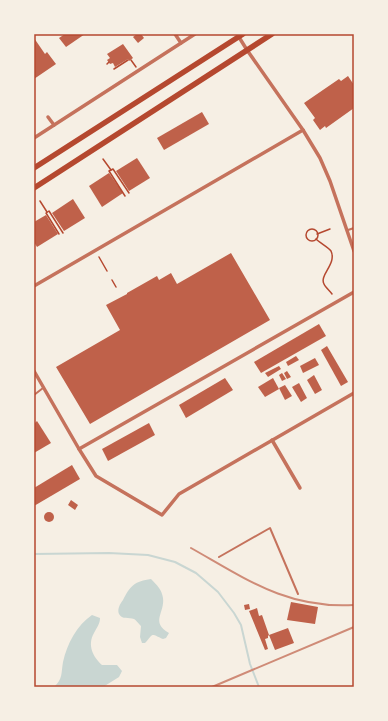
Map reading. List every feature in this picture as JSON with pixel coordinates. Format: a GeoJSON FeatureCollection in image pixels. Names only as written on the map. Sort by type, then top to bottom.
{"type":"FeatureCollection","features":[{"type":"Feature","properties":{"kind":"main road"},"geometry":{"type":"LineString","coordinates":[[34,188],[272,34]]}},
{"type":"Feature","properties":{"kind":"main road"},"geometry":{"type":"LineString","coordinates":[[34,168],[240,35]]}},
{"type":"Feature","properties":{"kind":"street"},"geometry":{"type":"LineString","coordinates":[[175,34],[181,43]]}},
{"type":"Feature","properties":{"kind":"street"},"geometry":{"type":"LineString","coordinates":[[34,138],[195,34]]}},
{"type":"Feature","properties":{"kind":"street"},"geometry":{"type":"LineString","coordinates":[[240,35],[246,50],[317,153],[325,169],[354,251]]}},
{"type":"Feature","properties":{"kind":"street"},"geometry":{"type":"LineString","coordinates":[[48,117],[54,125]]}},
{"type":"Feature","properties":{"kind":"street"},"geometry":{"type":"LineString","coordinates":[[34,286],[302,130]]}},
{"type":"Feature","properties":{"kind":"street"},"geometry":{"type":"LineString","coordinates":[[79,449],[92,443],[354,292]]}},
{"type":"Feature","properties":{"kind":"street"},"geometry":{"type":"LineString","coordinates":[[34,371],[96,476],[162,515],[179,494],[354,393]]}},
{"type":"Feature","properties":{"kind":"street"},"geometry":{"type":"LineString","coordinates":[[272,440],[300,488]]}},
{"type":"Feature","properties":{"kind":"lane"},"geometry":{"type":"LineString","coordinates":[[347,230],[354,228]]}},
{"type":"Feature","properties":{"kind":"lane"},"geometry":{"type":"LineString","coordinates":[[34,395],[43,388]]}},
{"type":"Feature","properties":{"kind":"lane"},"geometry":{"type":"LineString","coordinates":[[218,557],[270,528],[298,594]]}},
{"type":"Feature","properties":{"kind":"path"},"geometry":{"type":"LineString","coordinates":[[114,69],[130,60],[136,67]]}},
{"type":"Feature","properties":{"kind":"path"},"geometry":{"type":"LineString","coordinates":[[104,159],[125,196]]}},
{"type":"Feature","properties":{"kind":"path"},"geometry":{"type":"LineString","coordinates":[[111,170],[113,169],[129,193]]}},
{"type":"Feature","properties":{"kind":"path"},"geometry":{"type":"LineString","coordinates":[[40,200],[59,234]]}},
{"type":"Feature","properties":{"kind":"path"},"geometry":{"type":"LineString","coordinates":[[47,212],[50,211],[63,233]]}},
{"type":"Feature","properties":{"kind":"path"},"geometry":{"type":"LineString","coordinates":[[317,234],[330,229]]}},
{"type":"Feature","properties":{"kind":"path"},"geometry":{"type":"LineString","coordinates":[[316,239],[311,241],[306,238],[306,235],[308,230],[316,231],[317,234]]}},
{"type":"Feature","properties":{"kind":"path"},"geometry":{"type":"LineString","coordinates":[[316,239],[317,234]]}},
{"type":"Feature","properties":{"kind":"path"},"geometry":{"type":"LineString","coordinates":[[316,239],[330,250],[331,253],[329,268],[323,280],[324,284],[332,294]]}},
{"type":"Feature","properties":{"kind":"path"},"geometry":{"type":"LineString","coordinates":[[99,257],[107,271]]}},
{"type":"Feature","properties":{"kind":"path"},"geometry":{"type":"LineString","coordinates":[[112,280],[116,287]]}},
{"type":"Feature","properties":{"kind":"shaded area"},"geometry":{"type":"Polygon","coordinates":[[[151,579],[162,592],[163,603],[159,621],[163,629],[169,633],[166,638],[163,639],[152,635],[145,643],[142,643],[140,637],[141,626],[134,619],[120,616],[118,612],[120,605],[128,591],[134,585],[141,581],[151,579]]]}},
{"type":"Feature","properties":{"kind":"shaded area"},"geometry":{"type":"Polygon","coordinates":[[[92,615],[100,618],[91,642],[94,655],[102,665],[117,665],[122,671],[119,677],[103,687],[54,687],[62,673],[65,655],[73,636],[82,624],[92,615]]]}},
{"type":"Feature","properties":{"kind":"building"},"geometry":{"type":"Polygon","coordinates":[[[65,34],[85,34],[66,47],[59,38],[65,34]]]}},
{"type":"Feature","properties":{"kind":"building"},"geometry":{"type":"Polygon","coordinates":[[[137,34],[141,34],[144,38],[138,43],[133,37],[137,34]]]}},
{"type":"Feature","properties":{"kind":"building"},"geometry":{"type":"Polygon","coordinates":[[[34,38],[45,54],[47,52],[56,64],[34,79],[34,38]]]}},
{"type":"Feature","properties":{"kind":"building"},"geometry":{"type":"Polygon","coordinates":[[[123,44],[133,58],[129,61],[128,59],[115,67],[113,63],[110,64],[107,60],[110,58],[107,54],[123,44]]]}},
{"type":"Feature","properties":{"kind":"building"},"geometry":{"type":"Polygon","coordinates":[[[348,76],[354,85],[354,108],[326,128],[325,126],[320,130],[313,120],[315,118],[304,103],[339,79],[341,81],[348,76]]]}},
{"type":"Feature","properties":{"kind":"building"},"geometry":{"type":"Polygon","coordinates":[[[202,112],[209,124],[164,150],[157,138],[202,112]]]}},
{"type":"Feature","properties":{"kind":"building"},"geometry":{"type":"Polygon","coordinates":[[[137,158],[150,178],[129,191],[116,171],[137,158]]]}},
{"type":"Feature","properties":{"kind":"building"},"geometry":{"type":"Polygon","coordinates":[[[109,173],[123,193],[102,207],[89,186],[109,173]]]}},
{"type":"Feature","properties":{"kind":"building"},"geometry":{"type":"Polygon","coordinates":[[[73,199],[85,218],[64,231],[52,213],[73,199]]]}},
{"type":"Feature","properties":{"kind":"building"},"geometry":{"type":"Polygon","coordinates":[[[46,215],[58,234],[37,247],[34,242],[34,222],[46,215]]]}},
{"type":"Feature","properties":{"kind":"building"},"geometry":{"type":"Polygon","coordinates":[[[231,253],[270,320],[90,424],[56,367],[120,330],[106,305],[157,276],[159,280],[171,273],[177,284],[231,253]]]}},
{"type":"Feature","properties":{"kind":"building"},"geometry":{"type":"Polygon","coordinates":[[[319,324],[326,336],[261,373],[254,362],[319,324]]]}},
{"type":"Feature","properties":{"kind":"building"},"geometry":{"type":"Polygon","coordinates":[[[327,346],[348,382],[341,386],[321,350],[327,346]]]}},
{"type":"Feature","properties":{"kind":"building"},"geometry":{"type":"Polygon","coordinates":[[[296,356],[299,360],[288,366],[286,362],[296,356]]]}},
{"type":"Feature","properties":{"kind":"building"},"geometry":{"type":"Polygon","coordinates":[[[315,358],[319,365],[303,373],[300,366],[315,358]]]}},
{"type":"Feature","properties":{"kind":"building"},"geometry":{"type":"Polygon","coordinates":[[[279,366],[281,369],[268,377],[265,373],[279,366]]]}},
{"type":"Feature","properties":{"kind":"building"},"geometry":{"type":"Polygon","coordinates":[[[287,371],[291,377],[287,379],[284,373],[287,371]]]}},
{"type":"Feature","properties":{"kind":"building"},"geometry":{"type":"Polygon","coordinates":[[[282,373],[286,379],[282,381],[279,375],[282,373]]]}},
{"type":"Feature","properties":{"kind":"building"},"geometry":{"type":"Polygon","coordinates":[[[314,375],[322,390],[315,394],[307,380],[314,375]]]}},
{"type":"Feature","properties":{"kind":"building"},"geometry":{"type":"Polygon","coordinates":[[[225,378],[233,390],[186,418],[179,405],[225,378]]]}},
{"type":"Feature","properties":{"kind":"building"},"geometry":{"type":"Polygon","coordinates":[[[273,378],[279,389],[265,397],[258,387],[273,378]]]}},
{"type":"Feature","properties":{"kind":"building"},"geometry":{"type":"Polygon","coordinates":[[[299,383],[307,398],[301,402],[292,387],[299,383]]]}},
{"type":"Feature","properties":{"kind":"building"},"geometry":{"type":"Polygon","coordinates":[[[285,385],[292,396],[285,400],[279,388],[285,385]]]}},
{"type":"Feature","properties":{"kind":"building"},"geometry":{"type":"Polygon","coordinates":[[[37,421],[51,443],[34,453],[34,424],[37,421]]]}},
{"type":"Feature","properties":{"kind":"building"},"geometry":{"type":"Polygon","coordinates":[[[149,423],[155,435],[108,461],[102,449],[149,423]]]}},
{"type":"Feature","properties":{"kind":"building"},"geometry":{"type":"Polygon","coordinates":[[[72,465],[80,479],[34,506],[34,488],[72,465]]]}},
{"type":"Feature","properties":{"kind":"building"},"geometry":{"type":"Polygon","coordinates":[[[71,500],[78,505],[75,510],[68,505],[71,500]]]}},
{"type":"Feature","properties":{"kind":"building"},"geometry":{"type":"Polygon","coordinates":[[[49,512],[54,517],[49,522],[44,517],[49,512]]]}},
{"type":"Feature","properties":{"kind":"building"},"geometry":{"type":"Polygon","coordinates":[[[291,602],[318,607],[315,624],[287,620],[291,602]]]}},
{"type":"Feature","properties":{"kind":"building"},"geometry":{"type":"Polygon","coordinates":[[[249,604],[250,609],[245,610],[244,605],[249,604]]]}},
{"type":"Feature","properties":{"kind":"building"},"geometry":{"type":"Polygon","coordinates":[[[257,608],[259,616],[262,615],[269,635],[268,638],[265,639],[268,649],[265,650],[249,611],[257,608]]]}},
{"type":"Feature","properties":{"kind":"building"},"geometry":{"type":"Polygon","coordinates":[[[288,628],[294,643],[275,650],[269,635],[288,628]]]}},
{"type":"Feature","properties":{"kind":"waterway"},"geometry":{"type":"LineString","coordinates":[[34,554],[109,553],[148,555],[175,562],[196,573],[218,592],[241,625],[250,664],[259,687]]}},
{"type":"Feature","properties":{"kind":"railway"},"geometry":{"type":"LineString","coordinates":[[191,548],[249,581],[287,597],[330,605],[354,605]]}},
{"type":"Feature","properties":{"kind":"railway"},"geometry":{"type":"LineString","coordinates":[[212,687],[354,627]]}}]}
